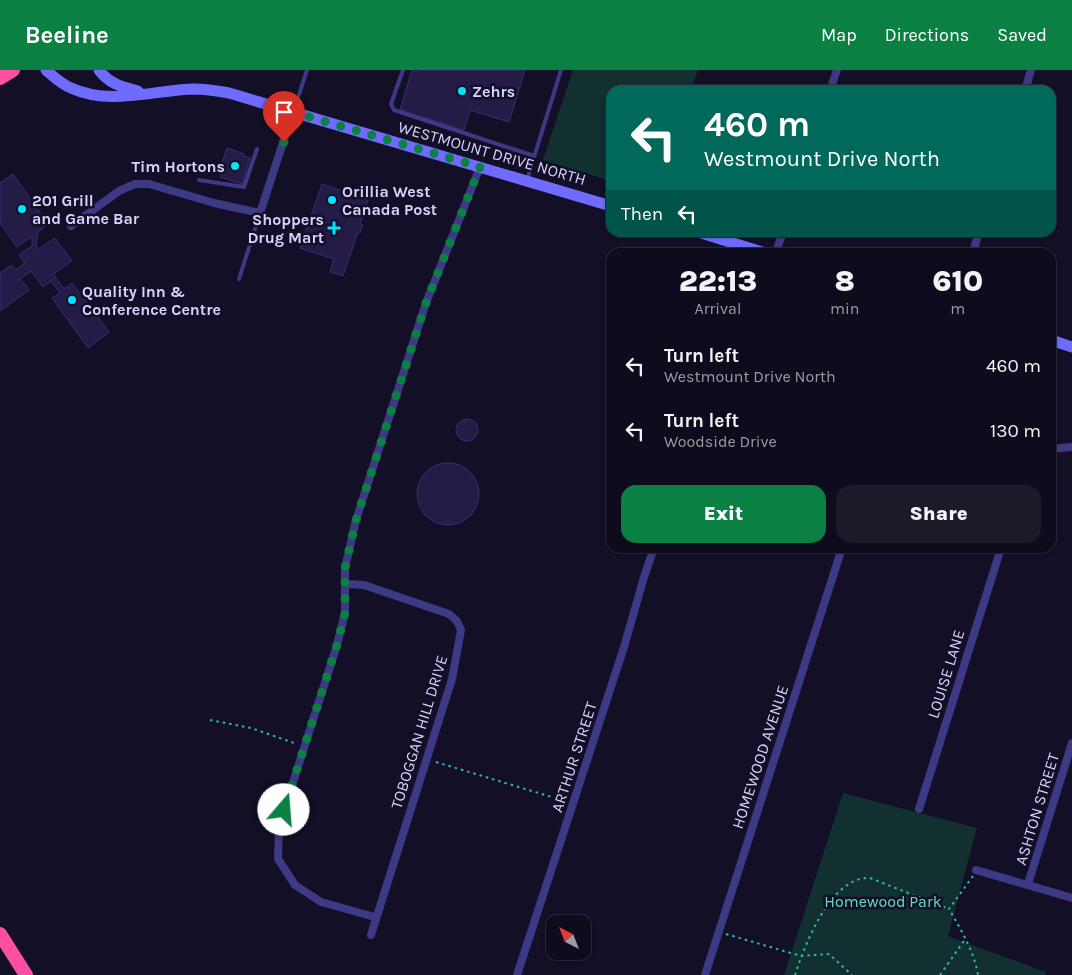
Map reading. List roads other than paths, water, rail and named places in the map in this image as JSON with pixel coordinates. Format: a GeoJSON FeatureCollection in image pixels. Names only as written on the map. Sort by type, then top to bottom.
{"type":"FeatureCollection","features":[{"type":"Feature","properties":{"kind":"highway"},"geometry":{"type":"LineString","coordinates":[[0,78],[13,70]]}},
{"type":"Feature","properties":{"kind":"highway"},"geometry":{"type":"LineString","coordinates":[[0,934],[26,975]]}},
{"type":"Feature","properties":{"kind":"street","name":"WESTMOUNT DRIVE NORTH"},"geometry":{"type":"LineString","coordinates":[[46,70],[58,81],[84,93],[102,96],[197,89],[246,97],[606,204]]}},
{"type":"Feature","properties":{"kind":"street"},"geometry":{"type":"LineString","coordinates":[[99,70],[104,77],[120,86],[147,94]]}},
{"type":"Feature","properties":{"kind":"street"},"geometry":{"type":"LineString","coordinates":[[832,85],[837,70]]}},
{"type":"Feature","properties":{"kind":"street"},"geometry":{"type":"LineString","coordinates":[[1026,85],[1031,70]]}},
{"type":"Feature","properties":{"kind":"street"},"geometry":{"type":"LineString","coordinates":[[71,226],[119,191],[135,184],[149,184],[214,203],[260,213],[293,112]]}},
{"type":"Feature","properties":{"kind":"street"},"geometry":{"type":"LineString","coordinates":[[376,917],[321,902],[295,885],[278,859],[279,826],[337,645],[345,613],[345,568],[356,520],[426,303],[480,167]]}},
{"type":"Feature","properties":{"kind":"street"},"geometry":{"type":"LineString","coordinates":[[713,237],[746,248]]}},
{"type":"Feature","properties":{"kind":"street"},"geometry":{"type":"LineString","coordinates":[[1056,342],[1072,347]]}},
{"type":"Feature","properties":{"kind":"street"},"geometry":{"type":"LineString","coordinates":[[1056,449],[1072,447]]}},
{"type":"Feature","properties":{"kind":"street","name":"ARTHUR STREET"},"geometry":{"type":"LineString","coordinates":[[517,975],[621,656],[652,553]]}},
{"type":"Feature","properties":{"kind":"street","name":"HOMEWOOD AVENUE"},"geometry":{"type":"LineString","coordinates":[[705,975],[840,553]]}},
{"type":"Feature","properties":{"kind":"street","name":"LOUISE LANE"},"geometry":{"type":"LineString","coordinates":[[918,809],[999,553]]}},
{"type":"Feature","properties":{"kind":"street","name":"TOBOGGAN HILL DRIVE"},"geometry":{"type":"LineString","coordinates":[[346,584],[364,585],[449,614],[457,621],[461,630],[452,679],[371,935]]}},
{"type":"Feature","properties":{"kind":"street","name":"ASHTON STREET"},"geometry":{"type":"LineString","coordinates":[[1028,884],[1072,744]]}},
{"type":"Feature","properties":{"kind":"street"},"geometry":{"type":"LineString","coordinates":[[976,870],[1072,898]]}},
{"type":"Feature","properties":{"kind":"lane"},"geometry":{"type":"LineString","coordinates":[[293,112],[306,70]]}},
{"type":"Feature","properties":{"kind":"lane"},"geometry":{"type":"LineString","coordinates":[[403,70],[391,104],[394,110],[534,156]]}},
{"type":"Feature","properties":{"kind":"lane"},"geometry":{"type":"LineString","coordinates":[[526,180],[561,70]]}},
{"type":"Feature","properties":{"kind":"lane"},"geometry":{"type":"LineString","coordinates":[[200,180],[244,187],[256,148]]}},
{"type":"Feature","properties":{"kind":"lane"},"geometry":{"type":"LineString","coordinates":[[239,279],[260,213]]}},
{"type":"Feature","properties":{"kind":"place","name":"Zehrs"},"geometry":{"type":"Point","coordinates":[462,91]}},
{"type":"Feature","properties":{"kind":"place","name":"Tim Hortons"},"geometry":{"type":"Point","coordinates":[235,166]}},
{"type":"Feature","properties":{"kind":"place","name":"Orillia West Canada Post"},"geometry":{"type":"Point","coordinates":[332,200]}},
{"type":"Feature","properties":{"kind":"place","name":"201 Grill and Game Bar"},"geometry":{"type":"Point","coordinates":[22,209]}},
{"type":"Feature","properties":{"kind":"place","name":"Shoppers Drug Mart"},"geometry":{"type":"Point","coordinates":[334,228]}},
{"type":"Feature","properties":{"kind":"place","name":"Quality Inn & Conference Centre"},"geometry":{"type":"Point","coordinates":[72,300]}},
{"type":"Feature","properties":{"kind":"park label","name":"Homewood Park"},"geometry":{"type":"Point","coordinates":[883,901]}}]}
